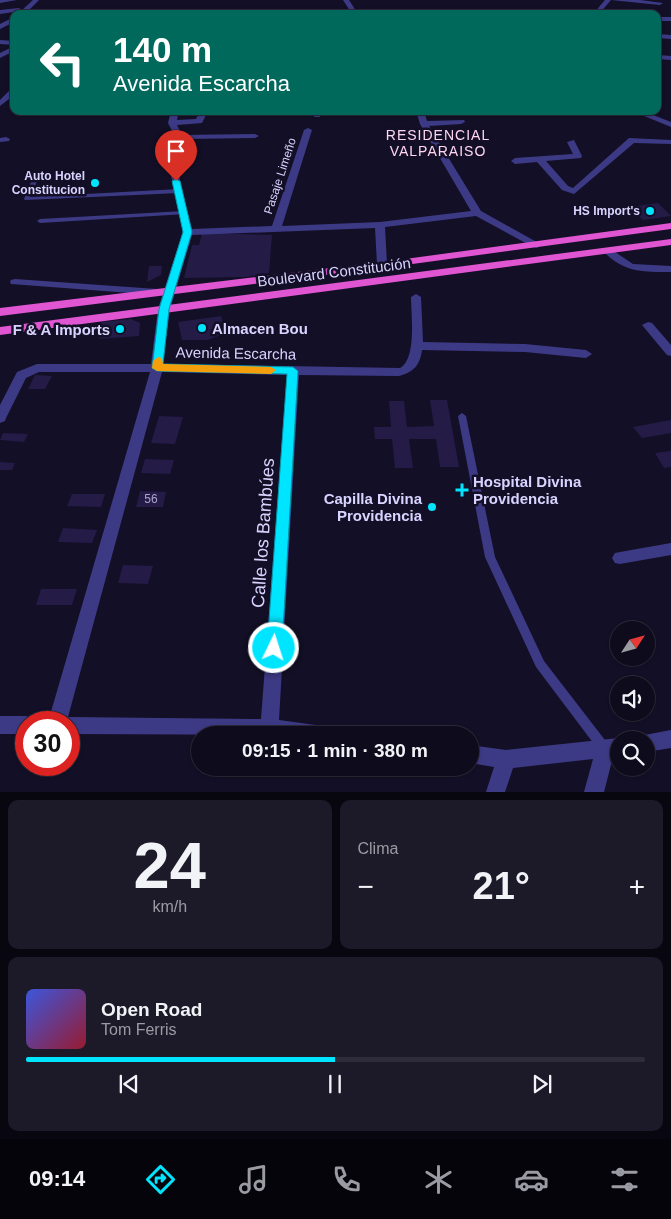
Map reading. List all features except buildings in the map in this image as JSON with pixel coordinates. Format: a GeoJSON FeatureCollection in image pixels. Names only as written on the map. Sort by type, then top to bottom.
{"type":"FeatureCollection","features":[{"type":"Feature","properties":{"kind":"highway","name":"Boulevard Constitución"},"geometry":{"type":"LineString","coordinates":[[0,312],[537,245],[671,226]]}},
{"type":"Feature","properties":{"kind":"highway","name":"Boulevard Constitución"},"geometry":{"type":"LineString","coordinates":[[0,332],[671,242]]}},
{"type":"Feature","properties":{"kind":"street"},"geometry":{"type":"LineString","coordinates":[[0,1],[14,0]]}},
{"type":"Feature","properties":{"kind":"street"},"geometry":{"type":"LineString","coordinates":[[23,10],[36,0]]}},
{"type":"Feature","properties":{"kind":"street"},"geometry":{"type":"LineString","coordinates":[[599,10],[608,0]]}},
{"type":"Feature","properties":{"kind":"street"},"geometry":{"type":"LineString","coordinates":[[614,0],[660,3]]}},
{"type":"Feature","properties":{"kind":"street"},"geometry":{"type":"LineString","coordinates":[[0,104],[10,95]]}},
{"type":"Feature","properties":{"kind":"street"},"geometry":{"type":"LineString","coordinates":[[60,711],[157,368],[164,309],[188,232],[174,171],[174,154],[179,137],[172,123],[174,115]]}},
{"type":"Feature","properties":{"kind":"street"},"geometry":{"type":"LineString","coordinates":[[172,123],[199,121],[202,115]]}},
{"type":"Feature","properties":{"kind":"street"},"geometry":{"type":"LineString","coordinates":[[421,115],[424,124],[477,213],[537,245]]}},
{"type":"Feature","properties":{"kind":"street"},"geometry":{"type":"LineString","coordinates":[[647,115],[671,125]]}},
{"type":"Feature","properties":{"kind":"street"},"geometry":{"type":"LineString","coordinates":[[424,124],[461,122]]}},
{"type":"Feature","properties":{"kind":"street","name":"Pasaje Limeño"},"geometry":{"type":"LineString","coordinates":[[276,229],[308,130]]}},
{"type":"Feature","properties":{"kind":"street"},"geometry":{"type":"LineString","coordinates":[[179,137],[255,136]]}},
{"type":"Feature","properties":{"kind":"street"},"geometry":{"type":"LineString","coordinates":[[539,159],[565,188],[574,191],[632,140],[671,142]]}},
{"type":"Feature","properties":{"kind":"street"},"geometry":{"type":"LineString","coordinates":[[515,161],[578,156],[572,142]]}},
{"type":"Feature","properties":{"kind":"street"},"geometry":{"type":"LineString","coordinates":[[188,232],[380,225],[477,213]]}},
{"type":"Feature","properties":{"kind":"street"},"geometry":{"type":"LineString","coordinates":[[380,225],[382,264]]}},
{"type":"Feature","properties":{"kind":"street"},"geometry":{"type":"LineString","coordinates":[[609,251],[618,261],[631,268],[671,269]]}},
{"type":"Feature","properties":{"kind":"street"},"geometry":{"type":"LineString","coordinates":[[15,282],[157,292]]}},
{"type":"Feature","properties":{"kind":"street","name":"Avenida Escarcha"},"geometry":{"type":"LineString","coordinates":[[0,418],[21,375],[37,368],[157,368],[392,374],[402,372],[409,368],[415,357],[416,297]]}},
{"type":"Feature","properties":{"kind":"street"},"geometry":{"type":"LineString","coordinates":[[648,325],[671,352]]}},
{"type":"Feature","properties":{"kind":"street"},"geometry":{"type":"LineString","coordinates":[[416,346],[525,348],[586,354]]}},
{"type":"Feature","properties":{"kind":"street","name":"Calle los Bambúes"},"geometry":{"type":"LineString","coordinates":[[269,726],[293,371]]}},
{"type":"Feature","properties":{"kind":"street"},"geometry":{"type":"LineString","coordinates":[[620,558],[671,549]]}},
{"type":"Feature","properties":{"kind":"street"},"geometry":{"type":"LineString","coordinates":[[0,725],[15,725]]}},
{"type":"Feature","properties":{"kind":"street"},"geometry":{"type":"LineString","coordinates":[[80,725],[191,727]]}},
{"type":"Feature","properties":{"kind":"street"},"geometry":{"type":"LineString","coordinates":[[655,742],[671,739]]}},
{"type":"Feature","properties":{"kind":"street"},"geometry":{"type":"LineString","coordinates":[[479,755],[506,759],[610,748]]}},
{"type":"Feature","properties":{"kind":"street"},"geometry":{"type":"LineString","coordinates":[[594,792],[610,753]]}},
{"type":"Feature","properties":{"kind":"street"},"geometry":{"type":"LineString","coordinates":[[495,792],[506,759]]}},
{"type":"Feature","properties":{"kind":"lane"},"geometry":{"type":"LineString","coordinates":[[36,176],[26,199],[179,192]]}},
{"type":"Feature","properties":{"kind":"lane"},"geometry":{"type":"LineString","coordinates":[[40,221],[184,213]]}},
{"type":"Feature","properties":{"kind":"lane"},"geometry":{"type":"LineString","coordinates":[[462,416],[490,557],[540,664],[610,746]]}},
{"type":"Feature","properties":{"kind":"slow traffic"},"geometry":{"type":"LineString","coordinates":[[158,361],[157,368],[271,370]]}},
{"type":"Feature","properties":{"kind":"place","name":"Auto Hotel Constitucion"},"geometry":{"type":"Point","coordinates":[95,183]}},
{"type":"Feature","properties":{"kind":"place","name":"HS Import's"},"geometry":{"type":"Point","coordinates":[650,211]}},
{"type":"Feature","properties":{"kind":"place","name":"Almacen Bou"},"geometry":{"type":"Point","coordinates":[202,328]}},
{"type":"Feature","properties":{"kind":"place","name":"F & A Imports"},"geometry":{"type":"Point","coordinates":[120,329]}},
{"type":"Feature","properties":{"kind":"place","name":"Hospital Divina Providencia"},"geometry":{"type":"Point","coordinates":[462,490]}},
{"type":"Feature","properties":{"kind":"place","name":"Capilla Divina Providencia"},"geometry":{"type":"Point","coordinates":[432,507]}},
{"type":"Feature","properties":{"kind":"district","name":"RESIDENCIAL VALPARAISO"},"geometry":{"type":"Point","coordinates":[438,144]}},
{"type":"Feature","properties":{"kind":"route"},"geometry":{"type":"LineString","coordinates":[[176,181],[188,232],[164,309],[157,368],[293,371],[274,648]]}}]}
